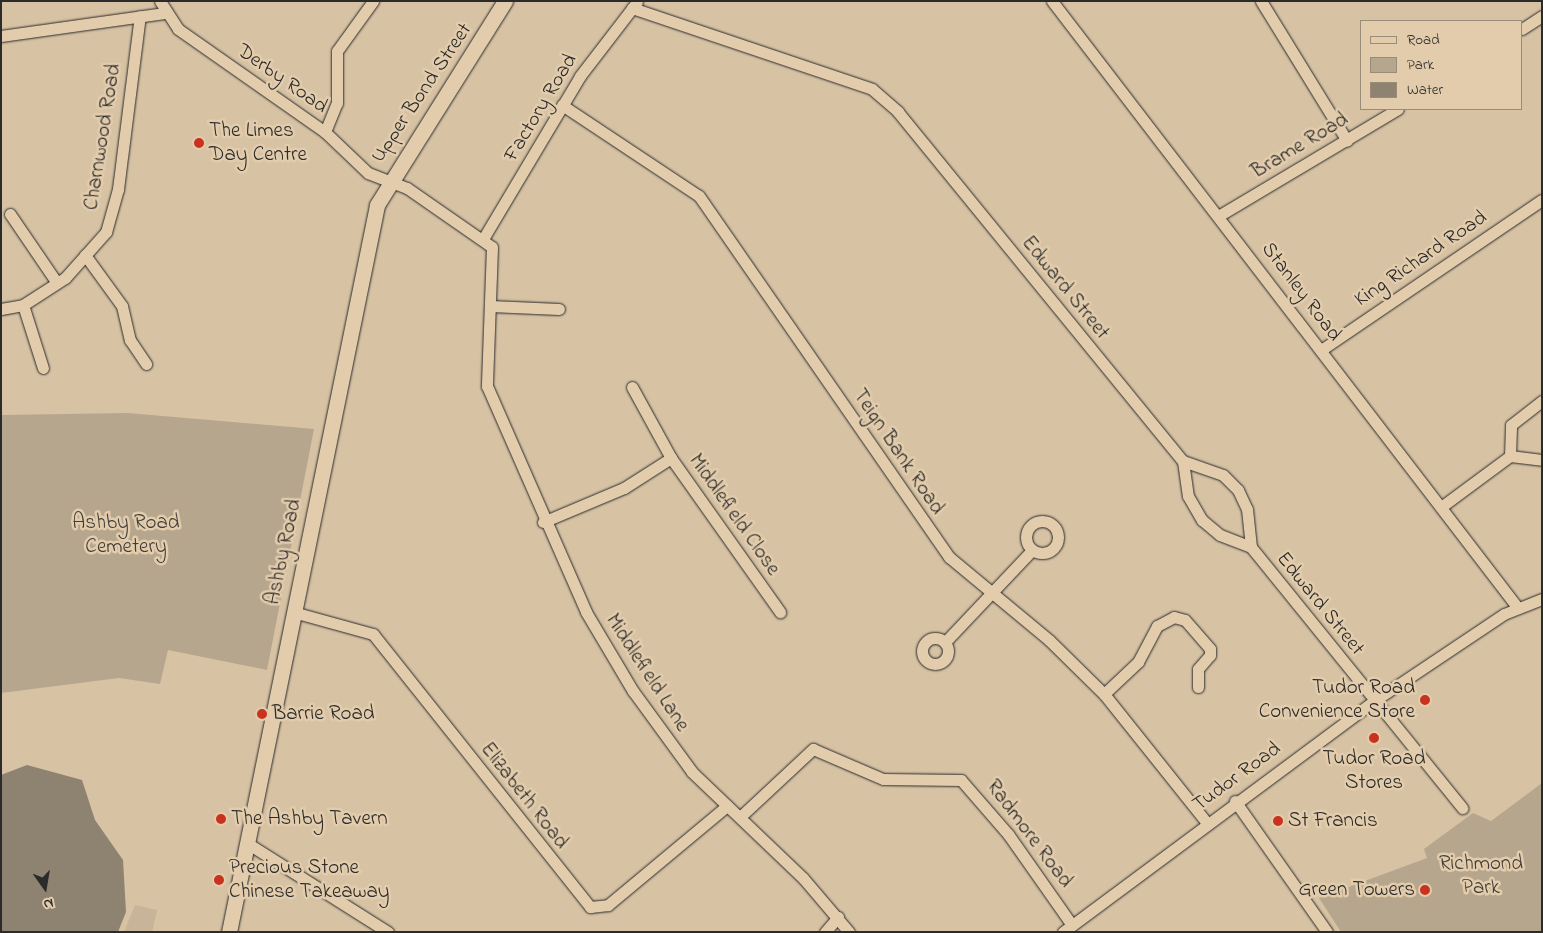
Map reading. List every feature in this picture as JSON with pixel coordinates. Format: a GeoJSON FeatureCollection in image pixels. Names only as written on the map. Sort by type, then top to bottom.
{"type":"FeatureCollection","features":[{"type":"Feature","properties":{"kind":"main road","name":"Upper Bond Street"},"geometry":{"type":"LineString","coordinates":[[388,182],[505,1]]}},
{"type":"Feature","properties":{"kind":"main road","name":"Ashby Road"},"geometry":{"type":"LineString","coordinates":[[229,932],[370,234],[388,182]]}},
{"type":"Feature","properties":{"kind":"street","name":"Derby Road"},"geometry":{"type":"LineString","coordinates":[[160,1],[164,13],[178,29],[325,132],[368,173],[406,188],[483,239]]}},
{"type":"Feature","properties":{"kind":"street"},"geometry":{"type":"LineString","coordinates":[[325,132],[337,104],[337,51],[373,1]]}},
{"type":"Feature","properties":{"kind":"street","name":"Stanley Road"},"geometry":{"type":"LineString","coordinates":[[1052,1],[1220,215],[1518,608]]}},
{"type":"Feature","properties":{"kind":"street"},"geometry":{"type":"LineString","coordinates":[[1261,1],[1347,141]]}},
{"type":"Feature","properties":{"kind":"street","name":"Factory Road"},"geometry":{"type":"LineString","coordinates":[[483,239],[562,105],[634,4]]}},
{"type":"Feature","properties":{"kind":"street","name":"Edward Street"},"geometry":{"type":"LineString","coordinates":[[634,4],[872,89],[898,112],[1183,461],[1223,475],[1238,490],[1248,509],[1250,547],[1462,808]]}},
{"type":"Feature","properties":{"kind":"street"},"geometry":{"type":"LineString","coordinates":[[1,36],[164,13]]}},
{"type":"Feature","properties":{"kind":"street","name":"Charnwood Road"},"geometry":{"type":"LineString","coordinates":[[23,305],[57,283],[106,232],[118,189],[140,16]]}},
{"type":"Feature","properties":{"kind":"street"},"geometry":{"type":"LineString","coordinates":[[1523,28],[1542,16]]}},
{"type":"Feature","properties":{"kind":"street","name":"Teign Bank Road"},"geometry":{"type":"LineString","coordinates":[[562,105],[699,196],[935,540],[1104,694],[1206,822]]}},
{"type":"Feature","properties":{"kind":"street","name":"Brame Road"},"geometry":{"type":"LineString","coordinates":[[1220,215],[1396,110]]}},
{"type":"Feature","properties":{"kind":"street","name":"King Richard Road"},"geometry":{"type":"LineString","coordinates":[[1321,350],[1542,200]]}},
{"type":"Feature","properties":{"kind":"street"},"geometry":{"type":"LineString","coordinates":[[10,214],[57,283]]}},
{"type":"Feature","properties":{"kind":"street"},"geometry":{"type":"LineString","coordinates":[[483,239],[493,250],[490,306],[559,308]]}},
{"type":"Feature","properties":{"kind":"street"},"geometry":{"type":"LineString","coordinates":[[85,255],[122,306],[130,340],[146,364]]}},
{"type":"Feature","properties":{"kind":"street"},"geometry":{"type":"LineString","coordinates":[[1,310],[23,305],[43,368]]}},
{"type":"Feature","properties":{"kind":"street","name":"Middlefield Lane"},"geometry":{"type":"LineString","coordinates":[[490,306],[487,386],[543,522],[586,612],[625,678],[692,772],[740,816],[838,917],[849,932]]}},
{"type":"Feature","properties":{"kind":"street"},"geometry":{"type":"LineString","coordinates":[[632,387],[670,458]]}},
{"type":"Feature","properties":{"kind":"street"},"geometry":{"type":"LineString","coordinates":[[1510,456],[1511,425],[1542,401]]}},
{"type":"Feature","properties":{"kind":"street"},"geometry":{"type":"LineString","coordinates":[[1441,507],[1510,456],[1542,460]]}},
{"type":"Feature","properties":{"kind":"street","name":"Middlefield Close"},"geometry":{"type":"LineString","coordinates":[[543,522],[624,488],[670,458],[780,612]]}},
{"type":"Feature","properties":{"kind":"street"},"geometry":{"type":"LineString","coordinates":[[1183,461],[1188,496],[1202,520],[1220,535],[1250,547]]}},
{"type":"Feature","properties":{"kind":"street"},"geometry":{"type":"LineString","coordinates":[[947,640],[1032,550]]}},
{"type":"Feature","properties":{"kind":"street","name":"Tudor Road"},"geometry":{"type":"LineString","coordinates":[[1068,928],[1206,822],[1374,701],[1518,608],[1542,598]]}},
{"type":"Feature","properties":{"kind":"street","name":"Elizabeth Road"},"geometry":{"type":"LineString","coordinates":[[293,612],[373,634],[590,907],[608,905],[728,806]]}},
{"type":"Feature","properties":{"kind":"street"},"geometry":{"type":"LineString","coordinates":[[1104,694],[1138,662],[1157,626],[1174,617],[1184,620],[1210,649],[1210,655],[1198,669],[1198,687]]}},
{"type":"Feature","properties":{"kind":"street","name":"Radmore Road"},"geometry":{"type":"LineString","coordinates":[[740,816],[813,749],[883,779],[961,780],[1008,834],[1068,928]]}},
{"type":"Feature","properties":{"kind":"street"},"geometry":{"type":"LineString","coordinates":[[1236,801],[1327,932]]}},
{"type":"Feature","properties":{"kind":"street"},"geometry":{"type":"LineString","coordinates":[[247,843],[388,932]]}},
{"type":"Feature","properties":{"kind":"street"},"geometry":{"type":"LineString","coordinates":[[825,932],[838,917]]}},
{"type":"Feature","properties":{"kind":"shaded area"},"geometry":{"type":"Polygon","coordinates":[[[135,905],[157,910],[152,932],[124,932],[135,905]]]}},
{"type":"Feature","properties":{"kind":"green space","name":"Ashby Road Cemetery"},"geometry":{"type":"Polygon","coordinates":[[[128,413],[314,429],[267,670],[168,650],[160,684],[119,678],[1,693],[1,415],[128,413]]]}},
{"type":"Feature","properties":{"kind":"green space","name":"Richmond Park"},"geometry":{"type":"Polygon","coordinates":[[[1542,783],[1542,932],[1341,932],[1319,898],[1427,858],[1424,849],[1473,813],[1491,821],[1542,783]]]}},
{"type":"Feature","properties":{"kind":"water"},"geometry":{"type":"Polygon","coordinates":[[[27,765],[82,780],[95,820],[123,860],[126,912],[118,932],[1,932],[1,775],[27,765]]]}},
{"type":"Feature","properties":{"kind":"place","name":"The Limes Day Centre"},"geometry":{"type":"Point","coordinates":[199,143]}},
{"type":"Feature","properties":{"kind":"place","name":"Tudor Road Convenience Store"},"geometry":{"type":"Point","coordinates":[1425,700]}},
{"type":"Feature","properties":{"kind":"place","name":"Barrie Road"},"geometry":{"type":"Point","coordinates":[262,714]}},
{"type":"Feature","properties":{"kind":"place","name":"Tudor Road Stores"},"geometry":{"type":"Point","coordinates":[1374,738]}},
{"type":"Feature","properties":{"kind":"place","name":"The Ashby Tavern"},"geometry":{"type":"Point","coordinates":[221,819]}},
{"type":"Feature","properties":{"kind":"place","name":"St Francis"},"geometry":{"type":"Point","coordinates":[1278,821]}},
{"type":"Feature","properties":{"kind":"place","name":"Precious Stone Chinese Takeaway"},"geometry":{"type":"Point","coordinates":[219,880]}},
{"type":"Feature","properties":{"kind":"place","name":"Green Towers"},"geometry":{"type":"Point","coordinates":[1425,890]}}]}
